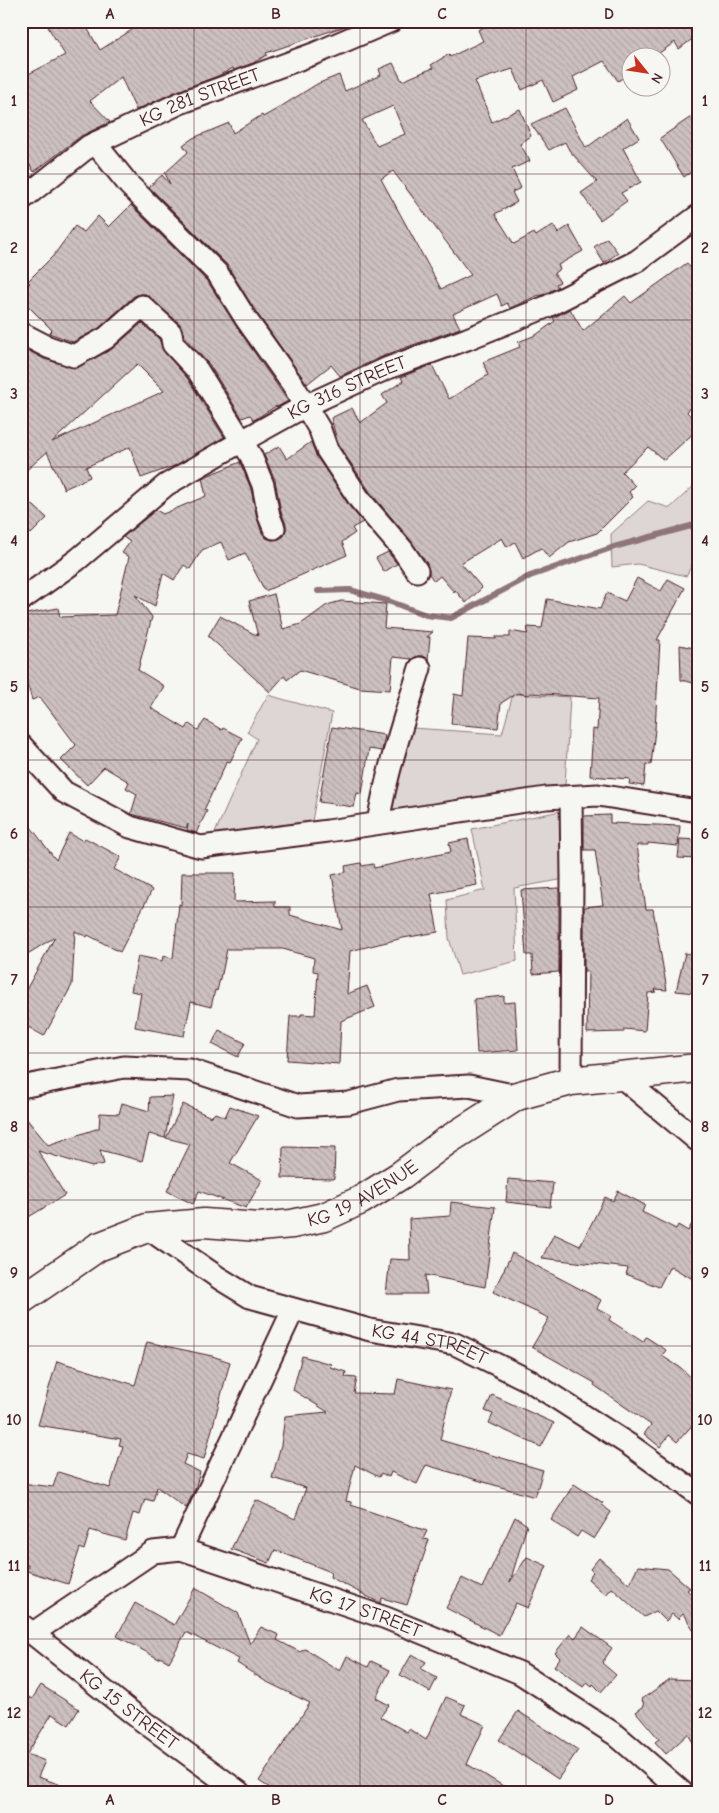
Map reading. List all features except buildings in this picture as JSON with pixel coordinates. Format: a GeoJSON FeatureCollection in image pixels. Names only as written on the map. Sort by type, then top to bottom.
{"type":"FeatureCollection","features":[{"type":"Feature","properties":{"kind":"main road","name":"KG 19 AVENUE"},"geometry":{"type":"LineString","coordinates":[[21,1300],[98,1248],[147,1228],[204,1223],[259,1228],[292,1224],[324,1217],[361,1200],[385,1185],[445,1142],[517,1096],[571,1081],[698,1068]]}},
{"type":"Feature","properties":{"kind":"street","name":"KG 281 STREET"},"geometry":{"type":"LineString","coordinates":[[21,200],[95,143],[180,103],[316,53],[391,21]]}},
{"type":"Feature","properties":{"kind":"street"},"geometry":{"type":"LineString","coordinates":[[95,143],[129,185],[218,274],[246,319],[293,385],[320,430],[327,450],[360,500],[402,549],[417,571]]}},
{"type":"Feature","properties":{"kind":"street","name":"KG 316 STREET"},"geometry":{"type":"LineString","coordinates":[[21,600],[77,560],[166,486],[242,441],[305,406],[388,368],[546,307],[637,261],[698,216]]}},
{"type":"Feature","properties":{"kind":"street"},"geometry":{"type":"LineString","coordinates":[[21,333],[48,347],[74,356],[106,338],[142,306],[171,333],[173,344],[198,371],[251,456],[263,485],[269,516],[274,528]]}},
{"type":"Feature","properties":{"kind":"street"},"geometry":{"type":"LineString","coordinates":[[378,824],[383,794],[400,729],[420,668]]}},
{"type":"Feature","properties":{"kind":"street"},"geometry":{"type":"LineString","coordinates":[[21,745],[64,792],[130,827],[201,847],[378,824],[546,798],[598,795],[698,811]]}},
{"type":"Feature","properties":{"kind":"street"},"geometry":{"type":"LineString","coordinates":[[571,797],[571,1081]]}},
{"type":"Feature","properties":{"kind":"street"},"geometry":{"type":"LineString","coordinates":[[21,1087],[124,1067],[190,1070],[298,1106],[348,1103],[398,1090],[469,1086],[517,1096]]}},
{"type":"Feature","properties":{"kind":"street"},"geometry":{"type":"LineString","coordinates":[[620,1076],[698,1141]]}},
{"type":"Feature","properties":{"kind":"street","name":"KG 44 STREET"},"geometry":{"type":"LineString","coordinates":[[147,1228],[250,1297],[370,1330],[454,1344],[530,1381],[632,1446],[698,1494]]}},
{"type":"Feature","properties":{"kind":"street"},"geometry":{"type":"LineString","coordinates":[[181,1549],[293,1310]]}},
{"type":"Feature","properties":{"kind":"street","name":"KG 17 STREET"},"geometry":{"type":"LineString","coordinates":[[27,1629],[153,1552],[181,1549],[386,1618],[520,1673],[616,1735],[682,1792]]}},
{"type":"Feature","properties":{"kind":"street","name":"KG 15 STREET"},"geometry":{"type":"LineString","coordinates":[[27,1629],[136,1716],[239,1792]]}},
{"type":"Feature","properties":{"kind":"shaded area"},"geometry":{"type":"Polygon","coordinates":[[[698,482],[698,553],[686,576],[638,564],[612,567],[611,534],[648,501],[670,508],[698,482]]]}},
{"type":"Feature","properties":{"kind":"shaded area"},"geometry":{"type":"Polygon","coordinates":[[[513,694],[570,697],[565,785],[386,815],[412,728],[502,734],[513,694]]]}},
{"type":"Feature","properties":{"kind":"shaded area"},"geometry":{"type":"Polygon","coordinates":[[[268,695],[332,713],[312,821],[214,835],[257,739],[247,732],[268,695]]]}},
{"type":"Feature","properties":{"kind":"shaded area"},"geometry":{"type":"Polygon","coordinates":[[[561,811],[565,879],[514,888],[517,961],[460,975],[449,938],[447,900],[485,890],[472,829],[561,811]]]}},
{"type":"Feature","properties":{"kind":"waterway"},"geometry":{"type":"LineString","coordinates":[[318,591],[350,590],[426,615],[451,618],[530,576],[614,547],[698,524]]}}]}
